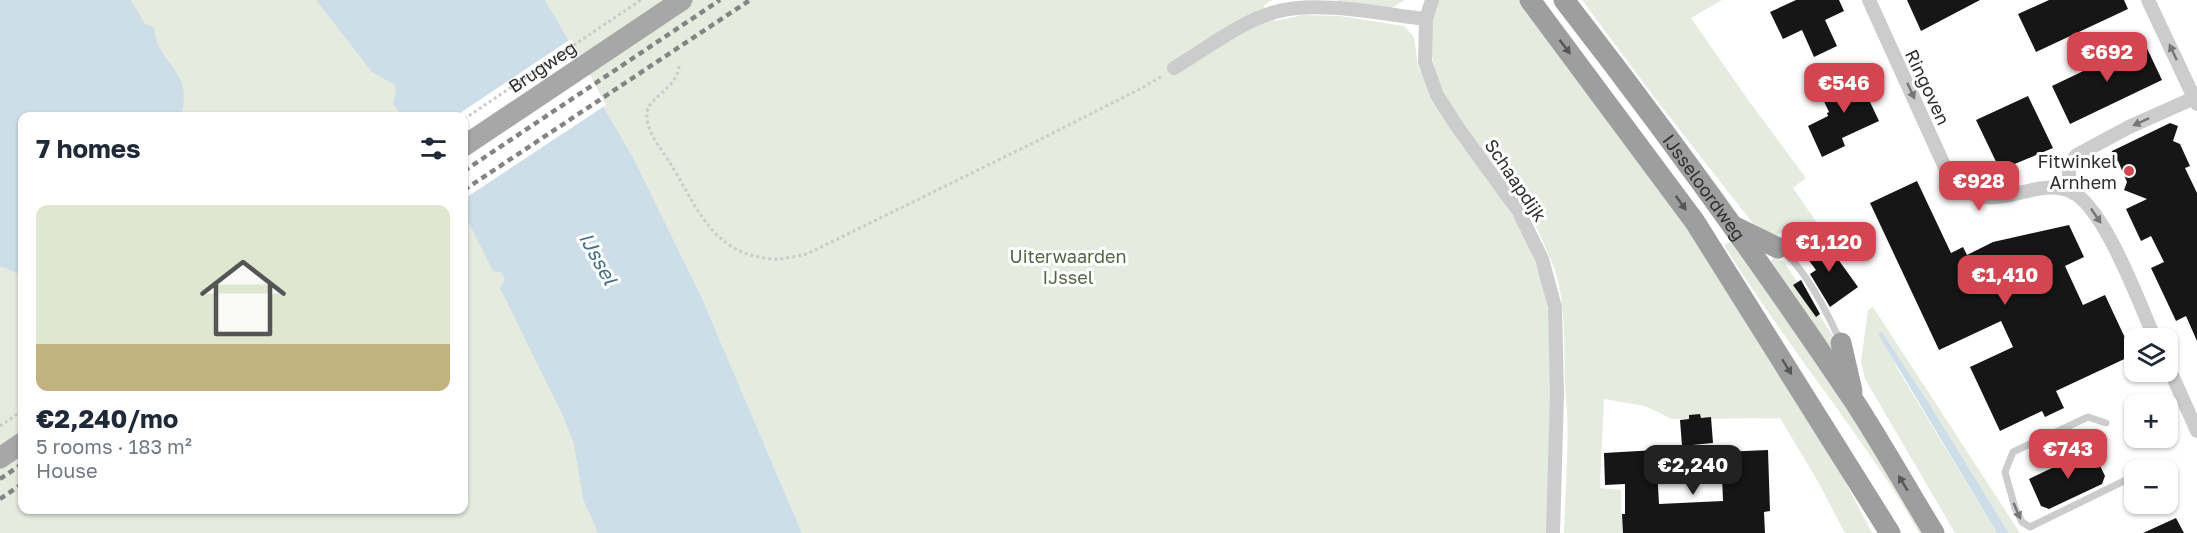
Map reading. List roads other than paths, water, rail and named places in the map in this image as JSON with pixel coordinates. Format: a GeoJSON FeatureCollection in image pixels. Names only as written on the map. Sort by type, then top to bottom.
{"type":"FeatureCollection","features":[{"type":"Feature","properties":{"kind":"highway","name":"IJsseloordweg"},"geometry":{"type":"LineString","coordinates":[[1530,0],[1695,222],[1890,533]]}},
{"type":"Feature","properties":{"kind":"highway","name":"IJsseloordweg"},"geometry":{"type":"LineString","coordinates":[[1564,0],[1644,102],[1732,225],[1855,403],[1934,533]]}},
{"type":"Feature","properties":{"kind":"highway"},"geometry":{"type":"LineString","coordinates":[[1732,225],[1778,248]]}},
{"type":"Feature","properties":{"kind":"highway"},"geometry":{"type":"LineString","coordinates":[[1841,343],[1855,403]]}},
{"type":"Feature","properties":{"kind":"main road","name":"Brugweg"},"geometry":{"type":"LineString","coordinates":[[468,143],[682,0]]}},
{"type":"Feature","properties":{"kind":"main road"},"geometry":{"type":"LineString","coordinates":[[0,458],[18,446]]}},
{"type":"Feature","properties":{"kind":"street","name":"Schaapdijk"},"geometry":{"type":"LineString","coordinates":[[1432,0],[1426,19],[1425,62],[1437,95],[1519,212],[1542,259],[1549,280],[1555,307],[1557,344],[1553,533]]}},
{"type":"Feature","properties":{"kind":"street","name":"Ringoven"},"geometry":{"type":"LineString","coordinates":[[1869,0],[1948,174],[1968,192],[1984,197],[2010,195],[2039,188],[2057,188],[2073,193]]}},
{"type":"Feature","properties":{"kind":"street"},"geometry":{"type":"LineString","coordinates":[[2148,0],[2196,101],[2129,127],[2077,154],[2069,164],[2069,178],[2073,193],[2091,209],[2102,225],[2151,328]]}},
{"type":"Feature","properties":{"kind":"street"},"geometry":{"type":"LineString","coordinates":[[1173,68],[1241,27],[1275,12],[1308,6],[1426,19]]}},
{"type":"Feature","properties":{"kind":"street"},"geometry":{"type":"LineString","coordinates":[[2175,382],[2197,431]]}},
{"type":"Feature","properties":{"kind":"lane"},"geometry":{"type":"LineString","coordinates":[[1778,248],[1788,254],[1812,286],[1841,343]]}},
{"type":"Feature","properties":{"kind":"lane"},"geometry":{"type":"LineString","coordinates":[[2106,423],[2088,417],[2013,452],[2005,472],[2015,508],[2022,522],[2030,527],[2124,481]]}},
{"type":"Feature","properties":{"kind":"water"},"geometry":{"type":"Polygon","coordinates":[[[0,0],[131,0],[145,24],[154,27],[161,50],[182,83],[184,93],[182,112],[18,112],[18,273],[0,266],[0,0]]]}},
{"type":"Feature","properties":{"kind":"water","name":"IJssel"},"geometry":{"type":"Polygon","coordinates":[[[316,0],[545,0],[633,157],[701,296],[802,533],[598,533],[583,499],[574,444],[563,416],[500,288],[505,280],[502,273],[493,271],[468,221],[468,112],[399,112],[393,104],[395,85],[372,72],[316,0]]]}},
{"type":"Feature","properties":{"kind":"water"},"geometry":{"type":"Polygon","coordinates":[[[1882,332],[2009,533],[1997,533],[1878,334],[1882,332]]]}},
{"type":"Feature","properties":{"kind":"railway"},"geometry":{"type":"LineString","coordinates":[[468,168],[720,0]]}},
{"type":"Feature","properties":{"kind":"railway"},"geometry":{"type":"LineString","coordinates":[[468,187],[750,0]]}},
{"type":"Feature","properties":{"kind":"railway"},"geometry":{"type":"LineString","coordinates":[[0,479],[18,467]]}},
{"type":"Feature","properties":{"kind":"railway"},"geometry":{"type":"LineString","coordinates":[[0,499],[18,487]]}},
{"type":"Feature","properties":{"kind":"place","name":"Fitwinkel Arnhem"},"geometry":{"type":"Point","coordinates":[2129,171]}},
{"type":"Feature","properties":{"kind":"park label","name":"Uiterwaarden IJssel"},"geometry":{"type":"Point","coordinates":[1068,266]}}]}
